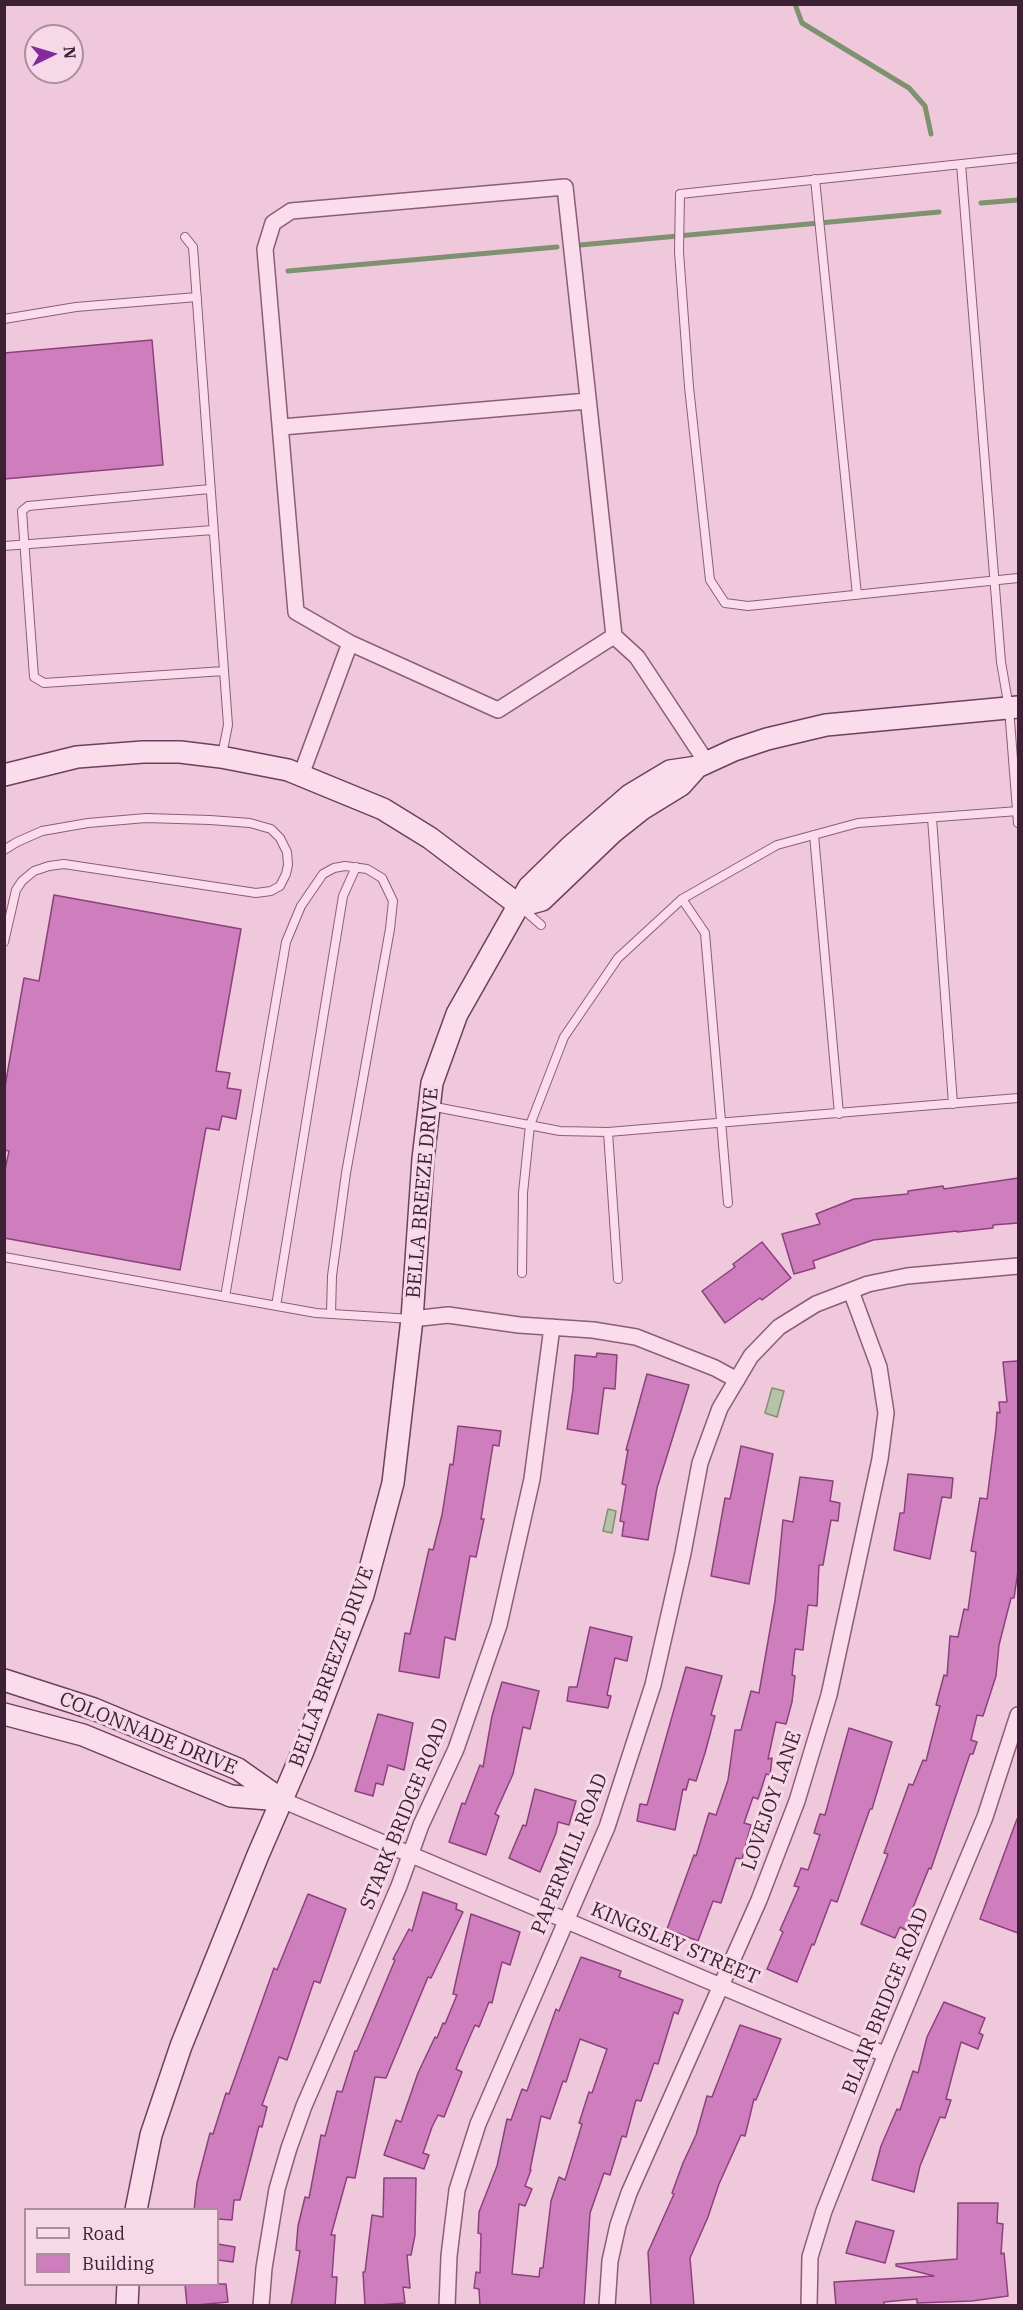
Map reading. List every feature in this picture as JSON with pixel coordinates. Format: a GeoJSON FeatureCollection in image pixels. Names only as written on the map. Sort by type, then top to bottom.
{"type":"FeatureCollection","features":[{"type":"Feature","properties":{"kind":"street"},"geometry":{"type":"LineString","coordinates":[[614,636],[498,710],[350,643],[296,612],[265,249],[273,223],[291,211],[565,187],[614,636],[637,657],[702,765]]}},
{"type":"Feature","properties":{"kind":"street"},"geometry":{"type":"LineString","coordinates":[[282,427],[588,401]]}},
{"type":"Feature","properties":{"kind":"street"},"geometry":{"type":"LineString","coordinates":[[301,775],[350,643]]}},
{"type":"Feature","properties":{"kind":"street"},"geometry":{"type":"LineString","coordinates":[[7,772],[112,753],[180,752],[221,757],[288,770],[383,809],[430,838],[520,906],[542,900],[613,832],[642,809],[681,785],[702,765],[734,750],[767,739],[826,725],[1014,707]]}},
{"type":"Feature","properties":{"kind":"street","name":"BELLA BREEZE DRIVE"},"geometry":{"type":"LineString","coordinates":[[136,2208],[151,2136],[181,2046],[303,1751],[363,1595],[393,1483],[412,1319],[423,1160],[432,1083],[457,1014],[520,906]]}},
{"type":"Feature","properties":{"kind":"street","name":"PAPERMILL ROAD"},"geometry":{"type":"LineString","coordinates":[[447,2306],[449,2256],[458,2190],[478,2124],[607,1827],[653,1685],[683,1553],[700,1463],[720,1408],[751,1356],[779,1327],[816,1304],[868,1284],[907,1276],[1018,1266]]}},
{"type":"Feature","properties":{"kind":"street","name":"LOVEJOY LANE"},"geometry":{"type":"LineString","coordinates":[[607,2306],[610,2261],[625,2204],[759,1900],[797,1801],[826,1706],[880,1459],[886,1413],[879,1367],[851,1291]]}},
{"type":"Feature","properties":{"kind":"street"},"geometry":{"type":"LineString","coordinates":[[412,1319],[448,1315],[519,1325],[593,1330],[636,1337],[715,1368],[737,1380]]}},
{"type":"Feature","properties":{"kind":"street","name":"STARK BRIDGE ROAD"},"geometry":{"type":"LineString","coordinates":[[261,2306],[271,2220],[289,2148],[304,2106],[456,1749],[500,1625],[532,1479],[552,1327]]}},
{"type":"Feature","properties":{"kind":"street","name":"COLONNADE DRIVE"},"geometry":{"type":"LineString","coordinates":[[4,1680],[94,1709],[238,1768],[282,1800]]}},
{"type":"Feature","properties":{"kind":"street","name":"COLONNADE DRIVE"},"geometry":{"type":"LineString","coordinates":[[4,1714],[83,1735],[231,1796],[282,1800]]}},
{"type":"Feature","properties":{"kind":"street","name":"BLAIR BRIDGE ROAD"},"geometry":{"type":"LineString","coordinates":[[809,2306],[810,2257],[824,2211],[886,2054],[985,1817],[1018,1715]]}},
{"type":"Feature","properties":{"kind":"street","name":"KINGSLEY STREET"},"geometry":{"type":"LineString","coordinates":[[282,1800],[862,2046],[886,2054]]}},
{"type":"Feature","properties":{"kind":"street"},"geometry":{"type":"LineString","coordinates":[[127,2306],[128,2286]]}},
{"type":"Feature","properties":{"kind":"lane"},"geometry":{"type":"LineString","coordinates":[[1018,158],[680,194],[679,252],[689,387],[710,580],[725,603],[748,606],[1018,578]]}},
{"type":"Feature","properties":{"kind":"lane"},"geometry":{"type":"LineString","coordinates":[[961,164],[1001,662],[1014,707],[1018,823]]}},
{"type":"Feature","properties":{"kind":"lane"},"geometry":{"type":"LineString","coordinates":[[815,180],[857,595]]}},
{"type":"Feature","properties":{"kind":"lane"},"geometry":{"type":"LineString","coordinates":[[185,237],[193,247],[228,725],[221,757]]}},
{"type":"Feature","properties":{"kind":"lane"},"geometry":{"type":"LineString","coordinates":[[4,319],[76,307],[196,297]]}},
{"type":"Feature","properties":{"kind":"lane"},"geometry":{"type":"LineString","coordinates":[[210,489],[28,506],[22,511],[34,677],[44,683],[224,671]]}},
{"type":"Feature","properties":{"kind":"lane"},"geometry":{"type":"LineString","coordinates":[[4,546],[213,530]]}},
{"type":"Feature","properties":{"kind":"lane"},"geometry":{"type":"LineString","coordinates":[[522,1273],[523,1193],[530,1125],[564,1038],[618,958],[682,899],[777,845],[858,824],[1018,811]]}},
{"type":"Feature","properties":{"kind":"lane"},"geometry":{"type":"LineString","coordinates":[[4,850],[42,831],[88,823],[146,818],[210,820],[250,823],[271,829],[280,838],[288,865],[280,886],[271,891],[256,893],[64,864],[49,866],[34,871],[22,881],[16,890],[4,942]]}},
{"type":"Feature","properties":{"kind":"lane"},"geometry":{"type":"LineString","coordinates":[[932,818],[953,1104]]}},
{"type":"Feature","properties":{"kind":"lane"},"geometry":{"type":"LineString","coordinates":[[814,835],[839,1114]]}},
{"type":"Feature","properties":{"kind":"lane"},"geometry":{"type":"LineString","coordinates":[[276,1306],[343,896],[356,867]]}},
{"type":"Feature","properties":{"kind":"lane"},"geometry":{"type":"LineString","coordinates":[[225,1297],[286,942],[301,906],[322,874],[333,868],[356,867],[367,869],[382,878],[393,901],[390,929],[346,1173],[332,1276],[331,1314]]}},
{"type":"Feature","properties":{"kind":"lane"},"geometry":{"type":"LineString","coordinates":[[682,899],[705,933],[729,1203]]}},
{"type":"Feature","properties":{"kind":"lane"},"geometry":{"type":"LineString","coordinates":[[520,906],[541,926]]}},
{"type":"Feature","properties":{"kind":"lane"},"geometry":{"type":"LineString","coordinates":[[429,1106],[560,1131],[608,1132],[1018,1098]]}},
{"type":"Feature","properties":{"kind":"lane"},"geometry":{"type":"LineString","coordinates":[[608,1132],[618,1279]]}},
{"type":"Feature","properties":{"kind":"lane"},"geometry":{"type":"LineString","coordinates":[[4,1257],[276,1306],[331,1314],[412,1319]]}},
{"type":"Feature","properties":{"kind":"shaded area"},"geometry":{"type":"Polygon","coordinates":[[[772,1388],[784,1391],[777,1417],[765,1413],[772,1388]]]}},
{"type":"Feature","properties":{"kind":"shaded area"},"geometry":{"type":"Polygon","coordinates":[[[608,1509],[616,1511],[612,1533],[603,1531],[608,1509]]]}},
{"type":"Feature","properties":{"kind":"building"},"geometry":{"type":"Polygon","coordinates":[[[152,340],[163,465],[4,479],[4,353],[152,340]]]}},
{"type":"Feature","properties":{"kind":"building"},"geometry":{"type":"Polygon","coordinates":[[[54,895],[241,929],[216,1071],[230,1073],[227,1088],[241,1090],[236,1119],[222,1116],[219,1130],[206,1128],[180,1270],[4,1238],[4,1174],[9,1151],[4,1150],[4,1092],[24,978],[39,981],[54,895]]]}},
{"type":"Feature","properties":{"kind":"building"},"geometry":{"type":"Polygon","coordinates":[[[1018,1178],[1018,1223],[993,1225],[993,1228],[873,1240],[813,1261],[815,1268],[794,1274],[782,1234],[820,1224],[816,1214],[854,1199],[908,1194],[908,1191],[943,1186],[944,1189],[1018,1178]]]}},
{"type":"Feature","properties":{"kind":"building"},"geometry":{"type":"Polygon","coordinates":[[[762,1242],[791,1278],[762,1300],[760,1298],[725,1323],[702,1291],[735,1267],[733,1264],[762,1242]]]}},
{"type":"Feature","properties":{"kind":"building"},"geometry":{"type":"Polygon","coordinates":[[[597,1353],[617,1355],[615,1389],[604,1388],[598,1434],[567,1429],[575,1355],[596,1357],[597,1353]]]}},
{"type":"Feature","properties":{"kind":"building"},"geometry":{"type":"Polygon","coordinates":[[[1018,1361],[1018,1571],[1014,1598],[1011,1598],[999,1645],[996,1676],[983,1716],[977,1715],[971,1740],[977,1742],[973,1754],[970,1754],[931,1869],[929,1868],[906,1930],[900,1927],[895,1938],[861,1924],[888,1854],[884,1853],[909,1784],[913,1785],[923,1760],[926,1761],[940,1706],[936,1705],[944,1675],[947,1676],[950,1636],[958,1637],[964,1609],[968,1610],[976,1552],[971,1551],[980,1498],[987,1499],[997,1412],[1000,1413],[999,1402],[1007,1402],[1003,1362],[1018,1361]]]}},
{"type":"Feature","properties":{"kind":"building"},"geometry":{"type":"Polygon","coordinates":[[[647,1374],[689,1385],[657,1488],[648,1540],[622,1536],[624,1522],[620,1521],[626,1485],[622,1484],[628,1450],[626,1450],[647,1374]]]}},
{"type":"Feature","properties":{"kind":"building"},"geometry":{"type":"Polygon","coordinates":[[[458,1426],[501,1431],[499,1446],[493,1445],[481,1519],[484,1519],[476,1557],[470,1556],[455,1640],[445,1637],[439,1678],[399,1671],[405,1633],[410,1634],[429,1549],[433,1550],[442,1515],[450,1464],[453,1465],[458,1426]]]}},
{"type":"Feature","properties":{"kind":"building"},"geometry":{"type":"Polygon","coordinates":[[[741,1446],[773,1454],[749,1584],[711,1576],[725,1498],[730,1499],[741,1446]]]}},
{"type":"Feature","properties":{"kind":"building"},"geometry":{"type":"Polygon","coordinates":[[[908,1474],[953,1478],[951,1498],[942,1497],[930,1559],[894,1550],[900,1513],[904,1513],[908,1474]]]}},
{"type":"Feature","properties":{"kind":"building"},"geometry":{"type":"Polygon","coordinates":[[[800,1477],[833,1481],[830,1501],[840,1503],[838,1521],[831,1520],[823,1565],[819,1565],[817,1606],[808,1605],[803,1650],[795,1649],[792,1702],[786,1724],[776,1722],[768,1759],[772,1758],[770,1775],[766,1774],[758,1799],[753,1797],[744,1823],[751,1825],[742,1859],[736,1858],[721,1903],[713,1901],[698,1941],[667,1929],[694,1855],[696,1856],[709,1813],[716,1815],[728,1780],[735,1730],[741,1730],[751,1691],[759,1693],[775,1601],[783,1520],[793,1522],[800,1477]]]}},
{"type":"Feature","properties":{"kind":"building"},"geometry":{"type":"Polygon","coordinates":[[[590,1627],[632,1637],[627,1661],[615,1658],[607,1695],[611,1696],[608,1708],[567,1701],[569,1687],[577,1687],[590,1627]]]}},
{"type":"Feature","properties":{"kind":"building"},"geometry":{"type":"Polygon","coordinates":[[[686,1667],[722,1676],[711,1715],[715,1716],[705,1753],[696,1781],[689,1779],[686,1790],[683,1789],[675,1830],[637,1821],[640,1804],[647,1805],[686,1667]]]}},
{"type":"Feature","properties":{"kind":"building"},"geometry":{"type":"Polygon","coordinates":[[[502,1682],[539,1691],[530,1729],[523,1727],[513,1774],[495,1814],[499,1816],[486,1855],[449,1842],[462,1803],[465,1804],[480,1765],[483,1767],[492,1716],[502,1682]]]}},
{"type":"Feature","properties":{"kind":"building"},"geometry":{"type":"Polygon","coordinates":[[[378,1714],[413,1723],[404,1770],[388,1765],[383,1785],[376,1783],[373,1796],[355,1791],[378,1714]]]}},
{"type":"Feature","properties":{"kind":"building"},"geometry":{"type":"Polygon","coordinates":[[[849,1728],[892,1742],[872,1809],[870,1809],[837,1902],[831,1900],[797,1982],[767,1969],[783,1932],[780,1930],[799,1887],[794,1886],[801,1868],[808,1870],[820,1835],[814,1833],[820,1814],[825,1815],[849,1728]]]}},
{"type":"Feature","properties":{"kind":"building"},"geometry":{"type":"Polygon","coordinates":[[[535,1789],[576,1801],[569,1825],[558,1822],[556,1833],[540,1872],[509,1858],[523,1825],[526,1826],[535,1789]]]}},
{"type":"Feature","properties":{"kind":"building"},"geometry":{"type":"Polygon","coordinates":[[[1018,1819],[1018,1933],[980,1919],[1018,1819]]]}},
{"type":"Feature","properties":{"kind":"building"},"geometry":{"type":"Polygon","coordinates":[[[423,1892],[457,1904],[456,1909],[463,1912],[431,1978],[428,1977],[386,2078],[375,2077],[355,2178],[347,2177],[331,2235],[335,2235],[332,2277],[337,2277],[335,2306],[291,2306],[300,2251],[296,2250],[298,2226],[305,2197],[309,2198],[321,2135],[325,2136],[337,2091],[342,2092],[355,2051],[357,2051],[395,1960],[393,1959],[409,1929],[412,1931],[423,1892]]]}},
{"type":"Feature","properties":{"kind":"building"},"geometry":{"type":"Polygon","coordinates":[[[308,1894],[346,1909],[320,1983],[314,1981],[287,2060],[279,2057],[262,2105],[267,2107],[262,2127],[259,2126],[240,2200],[234,2200],[232,2220],[219,2219],[219,2208],[194,2208],[197,2183],[210,2133],[213,2134],[226,2093],[229,2094],[274,1968],[277,1970],[308,1894]]]}},
{"type":"Feature","properties":{"kind":"building"},"geometry":{"type":"Polygon","coordinates":[[[471,1914],[520,1932],[510,1965],[502,1962],[492,2003],[489,2002],[479,2027],[475,2025],[456,2069],[462,2072],[444,2117],[438,2115],[432,2127],[423,2153],[429,2155],[424,2169],[384,2155],[396,2120],[401,2122],[418,2073],[435,2037],[437,2038],[443,2023],[445,2024],[457,1995],[453,1994],[471,1914]]]}},
{"type":"Feature","properties":{"kind":"building"},"geometry":{"type":"Polygon","coordinates":[[[581,1957],[621,1971],[619,1977],[683,2000],[678,2014],[674,2012],[658,2064],[654,2063],[641,2101],[636,2100],[626,2137],[622,2136],[610,2175],[604,2173],[590,2213],[584,2306],[480,2306],[479,2289],[474,2288],[476,2272],[480,2273],[479,2212],[497,2166],[507,2119],[511,2120],[522,2089],[527,2091],[556,2009],[559,2011],[581,1957]],[[580,2039],[566,2082],[563,2081],[550,2119],[541,2116],[531,2170],[525,2186],[532,2189],[525,2206],[519,2204],[512,2274],[539,2277],[540,2268],[543,2268],[551,2201],[559,2177],[565,2180],[582,2124],[579,2123],[607,2049],[580,2039]]]}},
{"type":"Feature","properties":{"kind":"building"},"geometry":{"type":"Polygon","coordinates":[[[944,2002],[985,2018],[979,2033],[983,2035],[978,2049],[961,2042],[946,2099],[951,2100],[945,2118],[940,2117],[920,2166],[914,2192],[872,2180],[881,2146],[897,2109],[900,2110],[913,2071],[918,2073],[927,2037],[944,2002]]]}},
{"type":"Feature","properties":{"kind":"building"},"geometry":{"type":"Polygon","coordinates":[[[740,2025],[781,2039],[756,2100],[754,2099],[745,2136],[741,2135],[690,2258],[694,2306],[651,2306],[648,2252],[674,2194],[672,2193],[696,2135],[707,2096],[712,2097],[740,2025]]]}},
{"type":"Feature","properties":{"kind":"building"},"geometry":{"type":"Polygon","coordinates":[[[384,2178],[416,2178],[415,2235],[411,2255],[407,2255],[410,2288],[403,2287],[405,2303],[365,2306],[363,2272],[365,2272],[372,2215],[383,2217],[384,2178]]]}},
{"type":"Feature","properties":{"kind":"building"},"geometry":{"type":"Polygon","coordinates":[[[958,2203],[998,2203],[997,2223],[1003,2224],[1001,2254],[1004,2253],[1008,2296],[972,2301],[917,2303],[917,2299],[884,2302],[884,2306],[836,2306],[834,2282],[934,2276],[896,2266],[896,2264],[957,2259],[958,2203]]]}},
{"type":"Feature","properties":{"kind":"building"},"geometry":{"type":"Polygon","coordinates":[[[856,2221],[894,2231],[885,2263],[846,2253],[856,2221]]]}},
{"type":"Feature","properties":{"kind":"building"},"geometry":{"type":"Polygon","coordinates":[[[219,2244],[235,2247],[233,2262],[219,2260],[219,2244]]]}},
{"type":"Feature","properties":{"kind":"building"},"geometry":{"type":"Polygon","coordinates":[[[226,2284],[228,2302],[187,2306],[185,2286],[226,2284]]]}},
{"type":"Feature","properties":{"kind":"waterway"},"geometry":{"type":"LineString","coordinates":[[795,4],[802,23],[909,88],[925,106],[931,134]]}},
{"type":"Feature","properties":{"kind":"waterway"},"geometry":{"type":"LineString","coordinates":[[981,203],[1018,200]]}},
{"type":"Feature","properties":{"kind":"waterway"},"geometry":{"type":"LineString","coordinates":[[580,245],[939,212]]}},
{"type":"Feature","properties":{"kind":"waterway"},"geometry":{"type":"LineString","coordinates":[[288,271],[557,247]]}}]}
